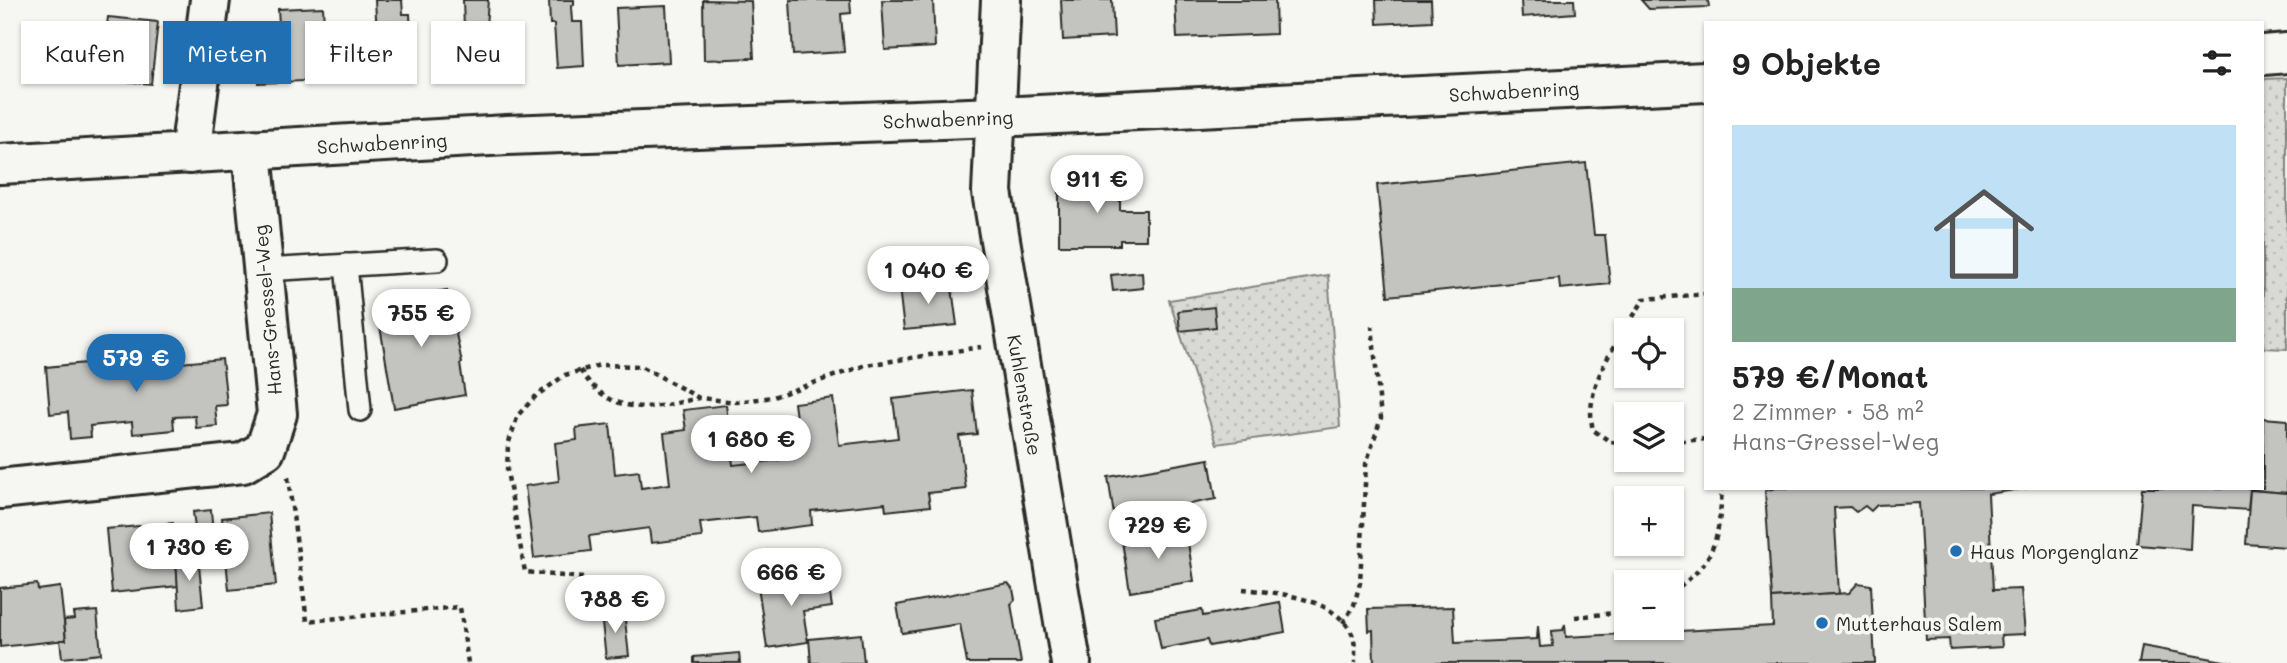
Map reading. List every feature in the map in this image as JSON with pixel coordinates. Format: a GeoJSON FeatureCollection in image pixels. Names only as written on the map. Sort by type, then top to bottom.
{"type":"FeatureCollection","features":[{"type":"Feature","properties":{"kind":"street"},"geometry":{"type":"LineString","coordinates":[[190,154],[210,0]]}},
{"type":"Feature","properties":{"kind":"street","name":"Kuhlenstraße"},"geometry":{"type":"LineString","coordinates":[[1001,0],[992,191],[1071,663]]}},
{"type":"Feature","properties":{"kind":"street"},"geometry":{"type":"LineString","coordinates":[[2264,55],[2287,54]]}},
{"type":"Feature","properties":{"kind":"street","name":"Schwabenring"},"geometry":{"type":"LineString","coordinates":[[0,164],[507,135],[996,117],[1704,82]]}},
{"type":"Feature","properties":{"kind":"street","name":"Hans-Gressel-Weg"},"geometry":{"type":"LineString","coordinates":[[252,151],[277,414],[265,450]]}},
{"type":"Feature","properties":{"kind":"street"},"geometry":{"type":"LineString","coordinates":[[0,489],[243,463],[265,450]]}},
{"type":"Feature","properties":{"kind":"lane"},"geometry":{"type":"LineString","coordinates":[[264,270],[437,260]]}},
{"type":"Feature","properties":{"kind":"lane"},"geometry":{"type":"LineString","coordinates":[[345,265],[360,410]]}},
{"type":"Feature","properties":{"kind":"path"},"geometry":{"type":"LineString","coordinates":[[1614,442],[1593,429],[1588,411],[1598,378],[1644,299],[1704,294]]}},
{"type":"Feature","properties":{"kind":"path"},"geometry":{"type":"LineString","coordinates":[[1343,623],[1354,605],[1360,583],[1366,464],[1381,418],[1372,326]]}},
{"type":"Feature","properties":{"kind":"path"},"geometry":{"type":"LineString","coordinates":[[580,370],[589,385],[607,398],[632,407],[660,408],[699,398],[737,402],[773,397],[866,365],[1015,341]]}},
{"type":"Feature","properties":{"kind":"path"},"geometry":{"type":"LineString","coordinates":[[583,578],[525,572],[507,471],[508,445],[518,415],[536,396],[565,375],[600,365],[641,366],[699,398]]}},
{"type":"Feature","properties":{"kind":"path"},"geometry":{"type":"LineString","coordinates":[[1684,441],[1704,439]]}},
{"type":"Feature","properties":{"kind":"path"},"geometry":{"type":"LineString","coordinates":[[265,450],[290,480],[307,621],[460,607],[468,663]]}},
{"type":"Feature","properties":{"kind":"path"},"geometry":{"type":"LineString","coordinates":[[1684,584],[1711,556],[1719,534],[1722,490]]}},
{"type":"Feature","properties":{"kind":"path"},"geometry":{"type":"LineString","coordinates":[[1243,589],[1284,593],[1313,603],[1343,623],[1354,638],[1355,663]]}},
{"type":"Feature","properties":{"kind":"path"},"geometry":{"type":"LineString","coordinates":[[1575,617],[1614,613]]}},
{"type":"Feature","properties":{"kind":"shaded area"},"geometry":{"type":"Polygon","coordinates":[[[2287,78],[2287,349],[2264,348],[2264,79],[2287,78]]]}},
{"type":"Feature","properties":{"kind":"shaded area"},"geometry":{"type":"Polygon","coordinates":[[[1328,275],[1340,427],[1217,444],[1169,300],[1328,275]]]}},
{"type":"Feature","properties":{"kind":"building"},"geometry":{"type":"Polygon","coordinates":[[[375,0],[402,0],[403,14],[410,14],[410,21],[376,21],[375,0]]]}},
{"type":"Feature","properties":{"kind":"building"},"geometry":{"type":"Polygon","coordinates":[[[463,0],[488,0],[486,21],[464,21],[463,0]]]}},
{"type":"Feature","properties":{"kind":"building"},"geometry":{"type":"Polygon","coordinates":[[[549,0],[574,0],[574,5],[571,6],[572,22],[582,22],[584,66],[557,68],[554,24],[550,24],[549,0]]]}},
{"type":"Feature","properties":{"kind":"building"},"geometry":{"type":"Polygon","coordinates":[[[703,0],[751,1],[754,58],[704,60],[703,0]]]}},
{"type":"Feature","properties":{"kind":"building"},"geometry":{"type":"Polygon","coordinates":[[[790,0],[850,0],[851,13],[841,14],[844,52],[793,55],[790,0]]]}},
{"type":"Feature","properties":{"kind":"building"},"geometry":{"type":"Polygon","coordinates":[[[882,0],[933,0],[935,47],[885,50],[882,0]]]}},
{"type":"Feature","properties":{"kind":"building"},"geometry":{"type":"Polygon","coordinates":[[[1061,0],[1112,0],[1114,37],[1063,40],[1061,0]]]}},
{"type":"Feature","properties":{"kind":"building"},"geometry":{"type":"Polygon","coordinates":[[[1175,0],[1275,0],[1276,34],[1177,38],[1175,0]]]}},
{"type":"Feature","properties":{"kind":"building"},"geometry":{"type":"Polygon","coordinates":[[[1376,0],[1431,0],[1432,21],[1377,24],[1376,0]]]}},
{"type":"Feature","properties":{"kind":"building"},"geometry":{"type":"Polygon","coordinates":[[[1521,0],[1574,0],[1575,13],[1522,17],[1521,0]]]}},
{"type":"Feature","properties":{"kind":"building"},"geometry":{"type":"Polygon","coordinates":[[[1641,0],[1708,0],[1709,7],[1649,9],[1641,0]]]}},
{"type":"Feature","properties":{"kind":"building"},"geometry":{"type":"Polygon","coordinates":[[[666,6],[669,62],[619,65],[616,8],[666,6]]]}},
{"type":"Feature","properties":{"kind":"building"},"geometry":{"type":"Polygon","coordinates":[[[323,7],[324,21],[305,21],[305,81],[291,82],[291,21],[279,21],[278,9],[323,7]]]}},
{"type":"Feature","properties":{"kind":"building"},"geometry":{"type":"Polygon","coordinates":[[[108,17],[148,21],[108,21],[108,17]]]}},
{"type":"Feature","properties":{"kind":"building"},"geometry":{"type":"Polygon","coordinates":[[[149,21],[158,22],[149,84],[149,21]]]}},
{"type":"Feature","properties":{"kind":"building"},"geometry":{"type":"Polygon","coordinates":[[[1586,163],[1594,235],[1605,235],[1610,284],[1560,289],[1559,278],[1388,296],[1377,185],[1586,163]]]}},
{"type":"Feature","properties":{"kind":"building"},"geometry":{"type":"Polygon","coordinates":[[[1081,175],[1099,175],[1099,183],[1120,183],[1120,210],[1146,210],[1146,240],[1120,240],[1120,245],[1059,245],[1059,183],[1082,183],[1081,175]]]}},
{"type":"Feature","properties":{"kind":"building"},"geometry":{"type":"Polygon","coordinates":[[[1142,272],[1143,288],[1113,291],[1111,275],[1142,272]]]}},
{"type":"Feature","properties":{"kind":"building"},"geometry":{"type":"Polygon","coordinates":[[[951,281],[957,325],[904,330],[899,287],[951,281]]]}},
{"type":"Feature","properties":{"kind":"building"},"geometry":{"type":"Polygon","coordinates":[[[447,290],[462,363],[465,395],[394,408],[376,303],[447,290]]]}},
{"type":"Feature","properties":{"kind":"building"},"geometry":{"type":"Polygon","coordinates":[[[1214,307],[1216,327],[1180,331],[1178,311],[1214,307]]]}},
{"type":"Feature","properties":{"kind":"building"},"geometry":{"type":"Polygon","coordinates":[[[147,357],[148,366],[222,359],[227,405],[215,406],[217,426],[196,428],[195,416],[173,417],[174,430],[133,434],[132,422],[90,426],[91,437],[70,439],[68,412],[50,414],[46,367],[147,357]]]}},
{"type":"Feature","properties":{"kind":"building"},"geometry":{"type":"Polygon","coordinates":[[[972,390],[977,434],[959,436],[966,489],[928,493],[930,506],[886,511],[885,503],[811,511],[812,525],[758,532],[756,517],[700,523],[702,537],[651,543],[649,528],[589,536],[591,551],[534,558],[525,486],[559,481],[555,443],[577,440],[576,428],[610,424],[615,474],[639,471],[641,488],[670,484],[664,433],[686,430],[683,410],[726,405],[733,465],[779,460],[775,429],[797,426],[794,403],[833,398],[839,445],[898,438],[893,399],[972,390]]]}},
{"type":"Feature","properties":{"kind":"building"},"geometry":{"type":"Polygon","coordinates":[[[2264,418],[2287,420],[2287,493],[2250,490],[2264,490],[2264,418]]]}},
{"type":"Feature","properties":{"kind":"building"},"geometry":{"type":"Polygon","coordinates":[[[1209,459],[1216,499],[1136,514],[1140,538],[1126,541],[1121,514],[1114,515],[1108,477],[1209,459]]]}},
{"type":"Feature","properties":{"kind":"building","name":"Haus Morgenglanz"},"geometry":{"type":"Polygon","coordinates":[[[2015,490],[1988,494],[1993,590],[2021,589],[2025,634],[2001,635],[2002,647],[1950,650],[1949,639],[1926,640],[1919,503],[1877,505],[1871,511],[1865,506],[1856,512],[1850,507],[1834,508],[1839,594],[1772,598],[1765,491],[2015,490]]]}},
{"type":"Feature","properties":{"kind":"building"},"geometry":{"type":"Polygon","coordinates":[[[2142,490],[2250,490],[2248,510],[2192,506],[2190,549],[2137,545],[2142,490]]]}},
{"type":"Feature","properties":{"kind":"building"},"geometry":{"type":"Polygon","coordinates":[[[2250,490],[2287,493],[2287,547],[2246,544],[2250,490]]]}},
{"type":"Feature","properties":{"kind":"building"},"geometry":{"type":"Polygon","coordinates":[[[211,510],[213,534],[223,533],[226,557],[199,560],[193,512],[211,510]]]}},
{"type":"Feature","properties":{"kind":"building"},"geometry":{"type":"Polygon","coordinates":[[[269,513],[276,585],[229,590],[222,518],[269,513]]]}},
{"type":"Feature","properties":{"kind":"building"},"geometry":{"type":"Polygon","coordinates":[[[173,523],[178,586],[112,593],[106,529],[173,523]]]}},
{"type":"Feature","properties":{"kind":"building"},"geometry":{"type":"Polygon","coordinates":[[[1186,530],[1194,581],[1130,592],[1122,541],[1186,530]]]}},
{"type":"Feature","properties":{"kind":"building"},"geometry":{"type":"Polygon","coordinates":[[[198,556],[203,606],[179,609],[176,558],[198,556]]]}},
{"type":"Feature","properties":{"kind":"building"},"geometry":{"type":"Polygon","coordinates":[[[827,575],[832,607],[803,611],[808,642],[767,648],[758,586],[827,575]]]}},
{"type":"Feature","properties":{"kind":"building"},"geometry":{"type":"Polygon","coordinates":[[[1008,583],[1013,589],[1015,600],[1011,604],[1021,663],[967,663],[960,624],[902,633],[897,605],[1008,583]]]}},
{"type":"Feature","properties":{"kind":"building","name":"Mutterhaus Salem"},"geometry":{"type":"Polygon","coordinates":[[[1858,583],[1871,585],[1875,663],[1374,663],[1373,630],[1369,631],[1368,609],[1453,607],[1455,643],[1537,639],[1538,626],[1540,647],[1553,646],[1552,631],[1563,630],[1565,624],[1566,637],[1614,634],[1614,640],[1684,640],[1684,631],[1773,626],[1772,598],[1849,593],[1858,583]]]}},
{"type":"Feature","properties":{"kind":"building"},"geometry":{"type":"Polygon","coordinates":[[[37,584],[38,590],[60,587],[66,640],[0,647],[0,588],[37,584]]]}},
{"type":"Feature","properties":{"kind":"building"},"geometry":{"type":"Polygon","coordinates":[[[1280,602],[1285,632],[1209,646],[1207,640],[1161,649],[1155,618],[1202,610],[1203,616],[1280,602]]]}},
{"type":"Feature","properties":{"kind":"building"},"geometry":{"type":"Polygon","coordinates":[[[97,611],[101,654],[62,658],[60,640],[66,640],[64,620],[75,619],[74,613],[97,611]]]}},
{"type":"Feature","properties":{"kind":"building"},"geometry":{"type":"Polygon","coordinates":[[[624,611],[629,656],[606,658],[601,614],[624,611]]]}},
{"type":"Feature","properties":{"kind":"building"},"geometry":{"type":"Polygon","coordinates":[[[861,634],[864,663],[811,663],[809,639],[861,634]]]}},
{"type":"Feature","properties":{"kind":"building"},"geometry":{"type":"Polygon","coordinates":[[[2142,646],[2235,663],[2139,663],[2142,646]]]}},
{"type":"Feature","properties":{"kind":"building"},"geometry":{"type":"Polygon","coordinates":[[[739,653],[740,663],[694,663],[694,657],[739,653]]]}},
{"type":"Feature","properties":{"kind":"place","name":"Haus Morgenglanz"},"geometry":{"type":"Point","coordinates":[1956,551]}},
{"type":"Feature","properties":{"kind":"place","name":"Mutterhaus Salem"},"geometry":{"type":"Point","coordinates":[1822,623]}}]}
